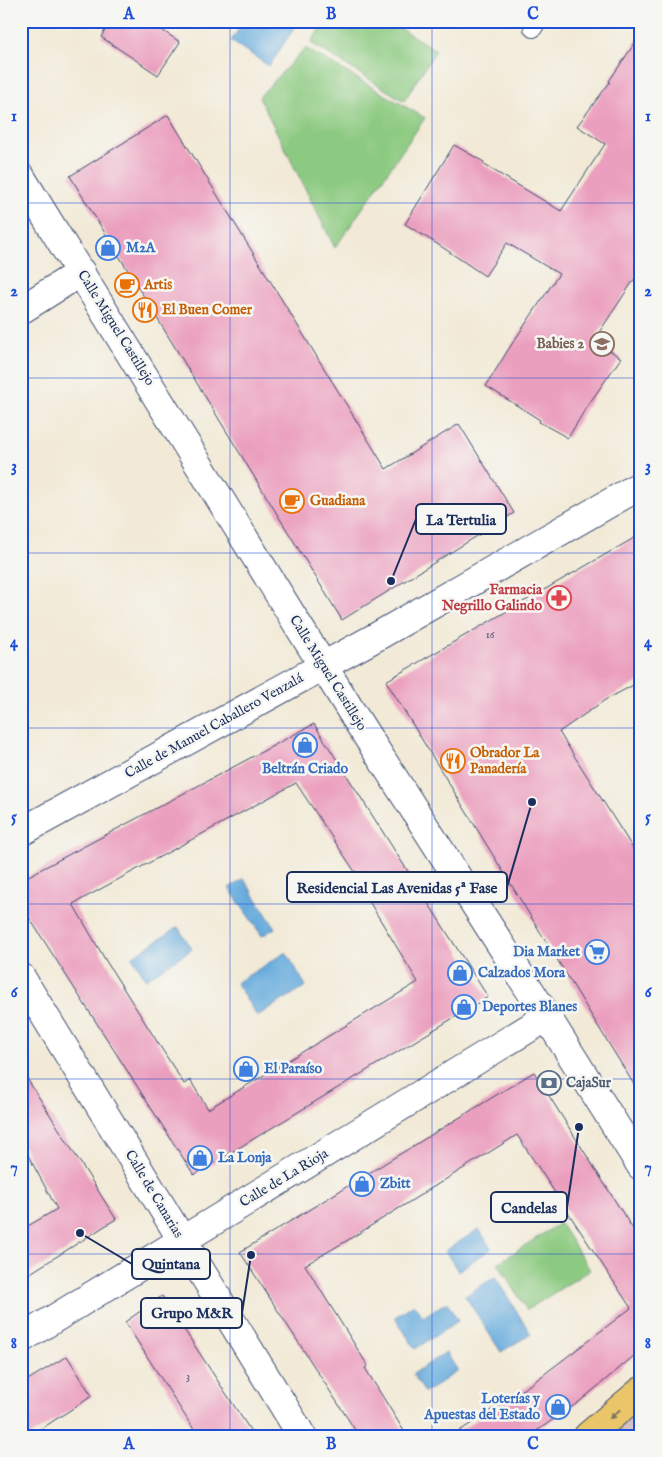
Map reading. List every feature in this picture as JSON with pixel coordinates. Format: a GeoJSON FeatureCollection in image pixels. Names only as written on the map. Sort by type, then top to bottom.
{"type":"FeatureCollection","features":[{"type":"Feature","properties":{"kind":"highway"},"geometry":{"type":"LineString","coordinates":[[588,1436],[641,1391]]}},
{"type":"Feature","properties":{"kind":"street","name":"Calle Miguel Castillejo"},"geometry":{"type":"LineString","coordinates":[[21,177],[356,718],[641,1166]]}},
{"type":"Feature","properties":{"kind":"street"},"geometry":{"type":"LineString","coordinates":[[21,310],[81,272]]}},
{"type":"Feature","properties":{"kind":"street","name":"Calle de Manuel Caballero Venzalá"},"geometry":{"type":"LineString","coordinates":[[21,832],[380,635],[641,485]]}},
{"type":"Feature","properties":{"kind":"street","name":"Calle de Canarias"},"geometry":{"type":"LineString","coordinates":[[21,978],[302,1436]]}},
{"type":"Feature","properties":{"kind":"street","name":"Calle de La Rioja"},"geometry":{"type":"LineString","coordinates":[[21,1339],[547,1017]]}},
{"type":"Feature","properties":{"kind":"shaded area"},"geometry":{"type":"Polygon","coordinates":[[[641,1408],[641,1436],[605,1436],[641,1408]]]}},
{"type":"Feature","properties":{"kind":"green space"},"geometry":{"type":"Polygon","coordinates":[[[324,21],[388,21],[436,50],[404,101],[311,43],[324,21]]]}},
{"type":"Feature","properties":{"kind":"green space"},"geometry":{"type":"Polygon","coordinates":[[[305,48],[425,118],[335,248],[259,97],[305,48]]]}},
{"type":"Feature","properties":{"kind":"green space"},"geometry":{"type":"Polygon","coordinates":[[[560,1223],[590,1270],[527,1310],[498,1263],[560,1223]]]}},
{"type":"Feature","properties":{"kind":"water"},"geometry":{"type":"Polygon","coordinates":[[[244,21],[299,21],[269,66],[231,41],[244,21]]]}},
{"type":"Feature","properties":{"kind":"water"},"geometry":{"type":"Polygon","coordinates":[[[244,879],[275,928],[262,936],[229,888],[244,879]]]}},
{"type":"Feature","properties":{"kind":"water"},"geometry":{"type":"Polygon","coordinates":[[[178,927],[192,949],[146,979],[132,957],[178,927]]]}},
{"type":"Feature","properties":{"kind":"water"},"geometry":{"type":"Polygon","coordinates":[[[286,952],[306,986],[257,1016],[236,983],[286,952]]]}},
{"type":"Feature","properties":{"kind":"water"},"geometry":{"type":"Polygon","coordinates":[[[479,1229],[491,1249],[458,1271],[445,1251],[479,1229]]]}},
{"type":"Feature","properties":{"kind":"water"},"geometry":{"type":"Polygon","coordinates":[[[495,1277],[531,1334],[501,1352],[465,1296],[495,1277]]]}},
{"type":"Feature","properties":{"kind":"water"},"geometry":{"type":"Polygon","coordinates":[[[447,1302],[458,1321],[415,1349],[395,1317],[414,1304],[423,1317],[447,1302]]]}},
{"type":"Feature","properties":{"kind":"water"},"geometry":{"type":"Polygon","coordinates":[[[446,1352],[458,1371],[425,1393],[413,1374],[446,1352]]]}},
{"type":"Feature","properties":{"kind":"building"},"geometry":{"type":"Polygon","coordinates":[[[111,21],[148,21],[180,42],[158,75],[101,37],[111,21]]]}},
{"type":"Feature","properties":{"kind":"building"},"geometry":{"type":"Polygon","coordinates":[[[641,34],[641,269],[594,340],[621,358],[586,408],[568,438],[539,422],[540,420],[486,386],[559,274],[507,243],[485,276],[405,224],[454,145],[561,211],[605,144],[577,126],[610,82],[641,34]]]}},
{"type":"Feature","properties":{"kind":"building"},"geometry":{"type":"Polygon","coordinates":[[[168,115],[386,469],[459,424],[514,513],[342,620],[70,176],[168,115]]]}},
{"type":"Feature","properties":{"kind":"building"},"geometry":{"type":"Polygon","coordinates":[[[641,534],[641,681],[605,700],[559,732],[641,861],[641,1096],[386,681],[641,534]]]}},
{"type":"Feature","properties":{"kind":"building"},"geometry":{"type":"Polygon","coordinates":[[[314,724],[488,997],[194,1175],[21,905],[21,880],[314,724]],[[296,783],[73,904],[106,961],[184,1084],[190,1080],[208,1109],[418,982],[367,898],[371,896],[296,783]]]}},
{"type":"Feature","properties":{"kind":"building"},"geometry":{"type":"Polygon","coordinates":[[[21,1069],[116,1219],[21,1279],[21,1230],[57,1209],[21,1142],[21,1069]]]}},
{"type":"Feature","properties":{"kind":"building"},"geometry":{"type":"Polygon","coordinates":[[[534,1072],[641,1242],[641,1350],[579,1402],[529,1436],[452,1436],[534,1382],[631,1308],[517,1135],[305,1265],[368,1366],[365,1368],[407,1436],[359,1436],[240,1252],[534,1072]]]}},
{"type":"Feature","properties":{"kind":"building"},"geometry":{"type":"Polygon","coordinates":[[[162,1296],[254,1436],[198,1436],[125,1322],[162,1296]]]}},
{"type":"Feature","properties":{"kind":"building"},"geometry":{"type":"Polygon","coordinates":[[[67,1356],[92,1396],[30,1436],[21,1436],[21,1384],[67,1356]]]}},
{"type":"Feature","properties":{"kind":"tram line"},"geometry":{"type":"LineString","coordinates":[[628,1436],[641,1426]]}},
{"type":"Feature","properties":{"kind":"place","name":"M2A"},"geometry":{"type":"Point","coordinates":[108,248]}},
{"type":"Feature","properties":{"kind":"place","name":"Artis"},"geometry":{"type":"Point","coordinates":[127,285]}},
{"type":"Feature","properties":{"kind":"place","name":"El Buen Comer"},"geometry":{"type":"Point","coordinates":[145,310]}},
{"type":"Feature","properties":{"kind":"place","name":"Babies 2"},"geometry":{"type":"Point","coordinates":[602,344]}},
{"type":"Feature","properties":{"kind":"place","name":"Guadiana"},"geometry":{"type":"Point","coordinates":[292,501]}},
{"type":"Feature","properties":{"kind":"place","name":"La Tertulia"},"geometry":{"type":"Point","coordinates":[391,581]}},
{"type":"Feature","properties":{"kind":"place","name":"Farmacia Negrillo Galindo"},"geometry":{"type":"Point","coordinates":[559,598]}},
{"type":"Feature","properties":{"kind":"place","name":"Beltrán Criado"},"geometry":{"type":"Point","coordinates":[305,745]}},
{"type":"Feature","properties":{"kind":"place","name":"Obrador La Panadería"},"geometry":{"type":"Point","coordinates":[453,761]}},
{"type":"Feature","properties":{"kind":"place","name":"Residencial Las Avenidas 5ª Fase"},"geometry":{"type":"Point","coordinates":[532,802]}},
{"type":"Feature","properties":{"kind":"place","name":"Dia Market"},"geometry":{"type":"Point","coordinates":[597,952]}},
{"type":"Feature","properties":{"kind":"place","name":"Calzados Mora"},"geometry":{"type":"Point","coordinates":[460,973]}},
{"type":"Feature","properties":{"kind":"place","name":"Deportes Blanes"},"geometry":{"type":"Point","coordinates":[464,1007]}},
{"type":"Feature","properties":{"kind":"place","name":"El Paraíso"},"geometry":{"type":"Point","coordinates":[246,1069]}},
{"type":"Feature","properties":{"kind":"place","name":"CajaSur"},"geometry":{"type":"Point","coordinates":[549,1083]}},
{"type":"Feature","properties":{"kind":"place","name":"Candelas"},"geometry":{"type":"Point","coordinates":[579,1127]}},
{"type":"Feature","properties":{"kind":"place","name":"La Lonja"},"geometry":{"type":"Point","coordinates":[200,1158]}},
{"type":"Feature","properties":{"kind":"place","name":"Zbitt"},"geometry":{"type":"Point","coordinates":[362,1184]}},
{"type":"Feature","properties":{"kind":"place","name":"Quintana"},"geometry":{"type":"Point","coordinates":[80,1233]}},
{"type":"Feature","properties":{"kind":"place","name":"Grupo M&R"},"geometry":{"type":"Point","coordinates":[251,1255]}},
{"type":"Feature","properties":{"kind":"place","name":"Loterías y Apuestas del Estado"},"geometry":{"type":"Point","coordinates":[558,1407]}}]}
